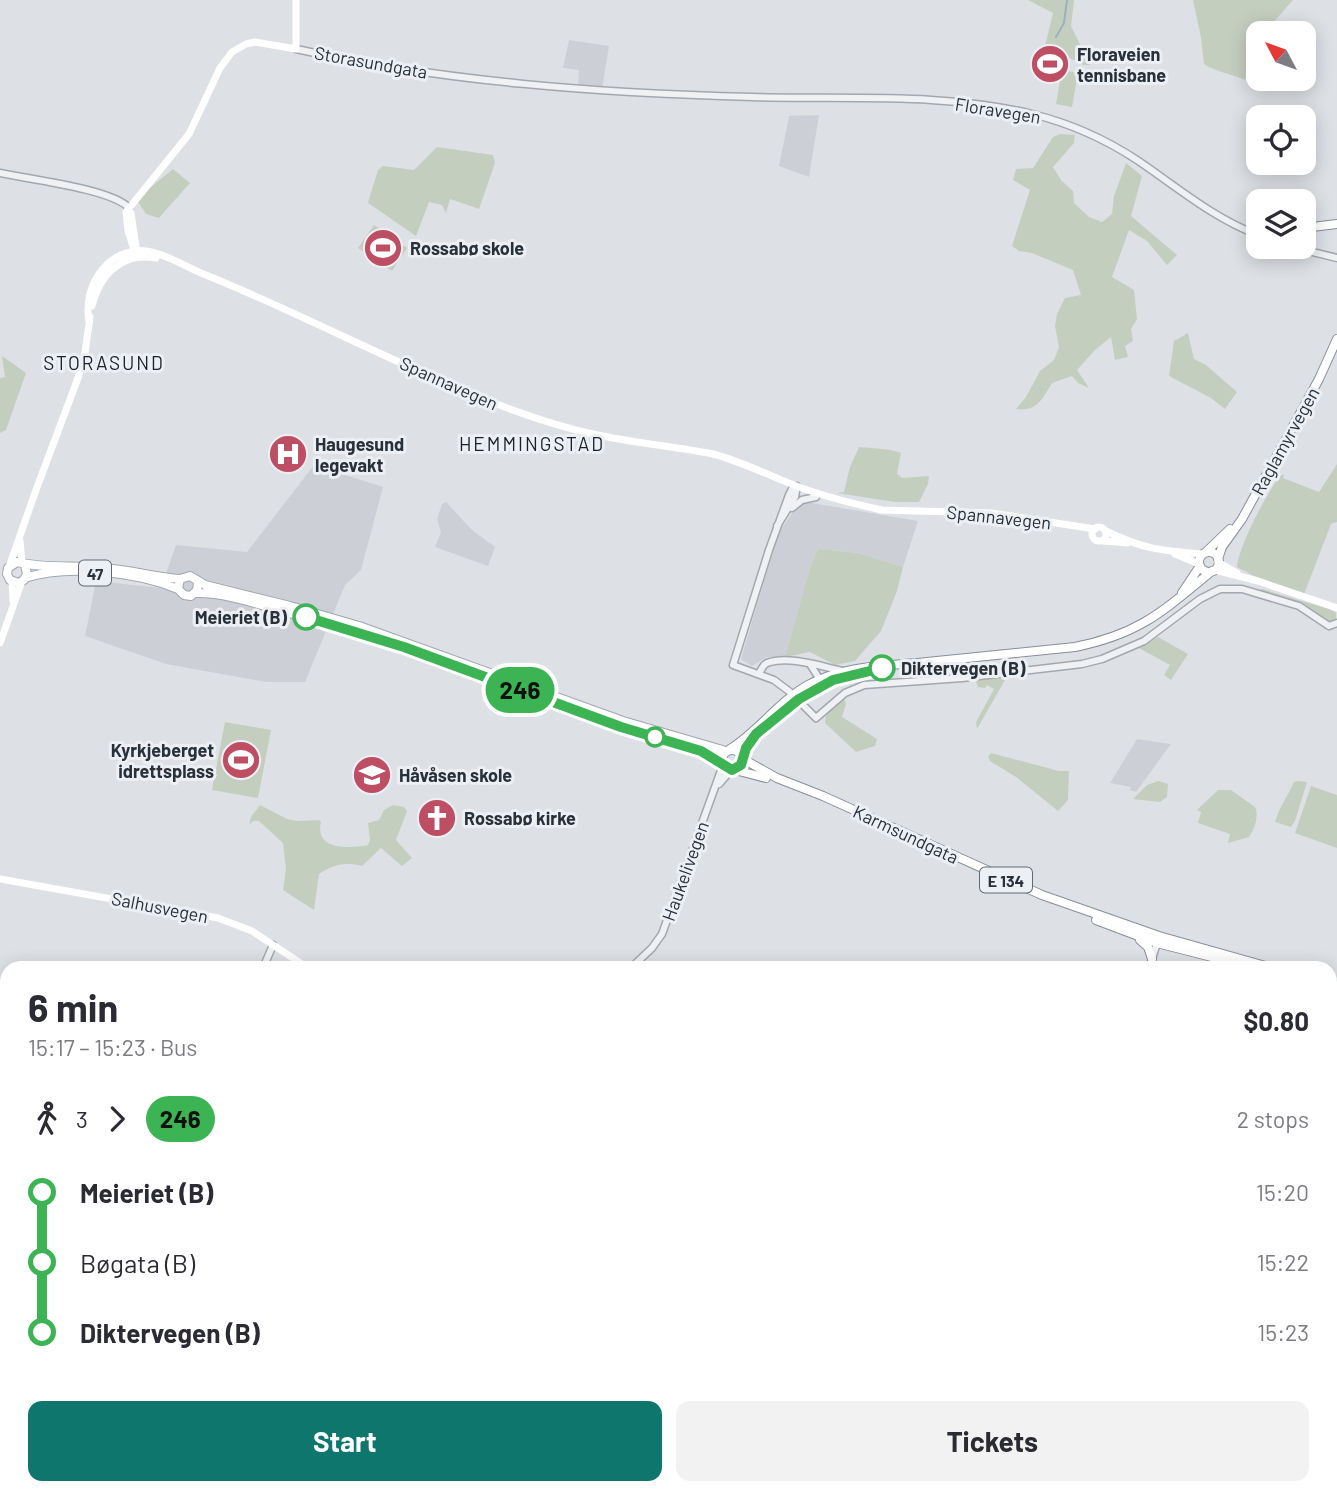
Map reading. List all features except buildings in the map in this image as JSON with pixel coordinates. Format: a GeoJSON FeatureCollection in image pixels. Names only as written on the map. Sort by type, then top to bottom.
{"type":"FeatureCollection","features":[{"type":"Feature","properties":{"kind":"main road"},"geometry":{"type":"LineString","coordinates":[[296,0],[296,49]]}},
{"type":"Feature","properties":{"kind":"main road","name":"Storasundgata"},"geometry":{"type":"LineString","coordinates":[[128,210],[189,134],[220,68],[232,51],[255,42],[296,49]]}},
{"type":"Feature","properties":{"kind":"main road"},"geometry":{"type":"LineString","coordinates":[[13,601],[11,580],[6,567],[20,537],[78,378],[85,353],[90,295],[95,279],[113,260],[136,253],[128,231],[128,210]]}},
{"type":"Feature","properties":{"kind":"main road"},"geometry":{"type":"LineString","coordinates":[[1316,227],[1337,224]]}},
{"type":"Feature","properties":{"kind":"main road","name":"Spannavegen"},"geometry":{"type":"LineString","coordinates":[[136,253],[167,259],[236,287],[472,394],[528,416],[598,435],[713,454],[744,464],[816,497],[860,508],[991,513],[1095,529]]}},
{"type":"Feature","properties":{"kind":"main road","name":"Raglamyrvegen"},"geometry":{"type":"LineString","coordinates":[[728,750],[744,740],[792,696],[844,671],[1090,644],[1132,630],[1171,606],[1216,566],[1222,547],[1319,379],[1337,339]]}},
{"type":"Feature","properties":{"kind":"main road","name":"Spannavegen"},"geometry":{"type":"LineString","coordinates":[[795,488],[882,510]]}},
{"type":"Feature","properties":{"kind":"main road","name":"Raglamyrvegen"},"geometry":{"type":"LineString","coordinates":[[1171,606],[1205,553],[1249,504]]}},
{"type":"Feature","properties":{"kind":"main road","name":"Spannavegen"},"geometry":{"type":"LineString","coordinates":[[1073,527],[1093,538]]}},
{"type":"Feature","properties":{"kind":"main road"},"geometry":{"type":"LineString","coordinates":[[1130,543],[1100,527],[1095,529],[1093,538],[1097,541],[1130,543],[1174,553],[1212,553],[1216,566]]}},
{"type":"Feature","properties":{"kind":"main road"},"geometry":{"type":"LineString","coordinates":[[1103,541],[1105,531]]}},
{"type":"Feature","properties":{"kind":"main road"},"geometry":{"type":"LineString","coordinates":[[0,643],[13,601],[27,571],[23,564],[20,537]]}},
{"type":"Feature","properties":{"kind":"main road"},"geometry":{"type":"LineString","coordinates":[[1174,553],[1199,565],[1206,572],[1216,566]]}},
{"type":"Feature","properties":{"kind":"main road","name":"47"},"geometry":{"type":"LineString","coordinates":[[6,567],[23,564],[102,567],[180,579],[190,576],[198,583],[359,626],[623,721],[728,750]]}},
{"type":"Feature","properties":{"kind":"main road"},"geometry":{"type":"LineString","coordinates":[[1216,566],[1337,608]]}},
{"type":"Feature","properties":{"kind":"main road","name":"47"},"geometry":{"type":"LineString","coordinates":[[0,579],[24,580],[48,573],[102,573],[164,584],[178,589],[186,596],[195,593]]}},
{"type":"Feature","properties":{"kind":"main road"},"geometry":{"type":"LineString","coordinates":[[178,589],[180,579]]}},
{"type":"Feature","properties":{"kind":"main road"},"geometry":{"type":"LineString","coordinates":[[195,593],[198,583]]}},
{"type":"Feature","properties":{"kind":"main road","name":"Karmsundgata"},"geometry":{"type":"LineString","coordinates":[[195,593],[252,603],[370,636],[621,727],[701,751],[728,767],[757,775],[821,800],[1014,888],[1129,933],[1244,961]]}},
{"type":"Feature","properties":{"kind":"main road","name":"Raglamyrvegen"},"geometry":{"type":"LineString","coordinates":[[743,758],[749,743],[765,725],[822,681],[893,665]]}},
{"type":"Feature","properties":{"kind":"main road"},"geometry":{"type":"LineString","coordinates":[[728,750],[722,756],[728,767],[741,765],[743,758]]}},
{"type":"Feature","properties":{"kind":"main road","name":"E 134"},"geometry":{"type":"LineString","coordinates":[[728,750],[739,751],[743,758]]}},
{"type":"Feature","properties":{"kind":"main road","name":"Karmsundgata"},"geometry":{"type":"LineString","coordinates":[[743,758],[776,778],[823,796],[1017,885],[1158,940],[1228,961]]}},
{"type":"Feature","properties":{"kind":"main road","name":"Salhusvegen"},"geometry":{"type":"LineString","coordinates":[[0,879],[204,914],[244,928],[297,961]]}},
{"type":"Feature","properties":{"kind":"main road","name":"E 134"},"geometry":{"type":"LineString","coordinates":[[1129,933],[1148,947],[1150,961]]}},
{"type":"Feature","properties":{"kind":"street","name":"Storasundgata"},"geometry":{"type":"LineString","coordinates":[[296,49],[524,85],[648,95],[705,96]]}},
{"type":"Feature","properties":{"kind":"street","name":"Floravegen"},"geometry":{"type":"LineString","coordinates":[[705,96],[940,102],[994,106],[1032,114],[1061,122],[1106,142],[1136,159],[1209,211],[1246,230]]}},
{"type":"Feature","properties":{"kind":"street"},"geometry":{"type":"LineString","coordinates":[[0,173],[93,191],[120,200],[128,210]]}},
{"type":"Feature","properties":{"kind":"street"},"geometry":{"type":"LineString","coordinates":[[1316,253],[1337,258]]}},
{"type":"Feature","properties":{"kind":"street"},"geometry":{"type":"LineString","coordinates":[[777,526],[795,488]]}},
{"type":"Feature","properties":{"kind":"street"},"geometry":{"type":"LineString","coordinates":[[790,692],[774,680],[733,665],[777,526],[795,488]]}},
{"type":"Feature","properties":{"kind":"street"},"geometry":{"type":"LineString","coordinates":[[785,514],[802,500],[816,497]]}},
{"type":"Feature","properties":{"kind":"street"},"geometry":{"type":"LineString","coordinates":[[800,702],[816,718],[845,693],[863,685],[962,678],[1102,660],[1144,641],[1200,599],[1220,589],[1248,590],[1304,608],[1329,626],[1337,623]]}},
{"type":"Feature","properties":{"kind":"street"},"geometry":{"type":"LineString","coordinates":[[759,674],[764,665],[772,661],[819,664],[844,671]]}},
{"type":"Feature","properties":{"kind":"street"},"geometry":{"type":"LineString","coordinates":[[810,664],[822,681]]}},
{"type":"Feature","properties":{"kind":"street"},"geometry":{"type":"LineString","coordinates":[[819,664],[822,681]]}},
{"type":"Feature","properties":{"kind":"street","name":"Haukelivegen"},"geometry":{"type":"LineString","coordinates":[[638,961],[662,934],[717,785],[728,767]]}},
{"type":"Feature","properties":{"kind":"street"},"geometry":{"type":"LineString","coordinates":[[1152,961],[1158,940]]}},
{"type":"Feature","properties":{"kind":"street"},"geometry":{"type":"LineString","coordinates":[[266,961],[272,945]]}},
{"type":"Feature","properties":{"kind":"shaded area"},"geometry":{"type":"Polygon","coordinates":[[[569,40],[609,46],[602,89],[578,87],[579,70],[563,68],[569,40]]]}},
{"type":"Feature","properties":{"kind":"shaded area"},"geometry":{"type":"Polygon","coordinates":[[[819,115],[809,177],[779,166],[789,116],[819,115]]]}},
{"type":"Feature","properties":{"kind":"shaded area"},"geometry":{"type":"Polygon","coordinates":[[[314,465],[383,487],[361,570],[345,585],[305,682],[266,682],[166,664],[85,636],[96,581],[161,588],[176,545],[247,552],[314,465]]]}},
{"type":"Feature","properties":{"kind":"shaded area"},"geometry":{"type":"Polygon","coordinates":[[[446,502],[472,530],[495,547],[488,566],[435,547],[441,532],[437,519],[442,504],[446,502]]]}},
{"type":"Feature","properties":{"kind":"shaded area"},"geometry":{"type":"Polygon","coordinates":[[[806,502],[918,521],[903,567],[858,553],[818,549],[810,567],[785,657],[767,657],[752,666],[741,659],[778,534],[797,506],[806,502]]]}},
{"type":"Feature","properties":{"kind":"shaded area"},"geometry":{"type":"Polygon","coordinates":[[[1137,739],[1171,744],[1136,792],[1130,790],[1131,787],[1110,783],[1137,739]]]}},
{"type":"Feature","properties":{"kind":"green space"},"geometry":{"type":"Polygon","coordinates":[[[1028,0],[1074,0],[1071,26],[1090,65],[1084,65],[1045,46],[1053,13],[1028,0]]]}},
{"type":"Feature","properties":{"kind":"green space"},"geometry":{"type":"Polygon","coordinates":[[[1193,0],[1293,0],[1275,21],[1246,21],[1245,80],[1204,64],[1193,0]]]}},
{"type":"Feature","properties":{"kind":"green space"},"geometry":{"type":"Polygon","coordinates":[[[1062,70],[1078,73],[1072,107],[1056,104],[1062,70]]]}},
{"type":"Feature","properties":{"kind":"green space"},"geometry":{"type":"Polygon","coordinates":[[[1060,134],[1075,135],[1074,143],[1053,167],[1061,180],[1073,191],[1074,203],[1089,217],[1102,222],[1112,214],[1114,196],[1126,163],[1142,176],[1131,216],[1177,255],[1167,265],[1147,241],[1129,230],[1112,277],[1134,290],[1137,319],[1131,329],[1133,341],[1125,346],[1128,357],[1115,360],[1111,337],[1077,370],[1089,388],[1078,383],[1072,376],[1052,383],[1034,406],[1016,409],[1040,371],[1054,360],[1059,347],[1055,326],[1057,314],[1065,298],[1081,295],[1073,270],[1012,246],[1030,190],[1013,180],[1016,169],[1033,168],[1053,137],[1060,134]]]}},
{"type":"Feature","properties":{"kind":"green space"},"geometry":{"type":"Polygon","coordinates":[[[437,147],[493,155],[495,163],[479,209],[450,199],[446,213],[442,205],[429,202],[416,236],[368,203],[378,170],[383,166],[414,170],[437,147]]]}},
{"type":"Feature","properties":{"kind":"green space"},"geometry":{"type":"Polygon","coordinates":[[[173,169],[190,183],[159,218],[146,214],[136,199],[173,169]]]}},
{"type":"Feature","properties":{"kind":"green space","name":"Rossabø skole"},"geometry":{"type":"Polygon","coordinates":[[[374,225],[407,248],[392,271],[358,248],[374,225]]]}},
{"type":"Feature","properties":{"kind":"green space"},"geometry":{"type":"Polygon","coordinates":[[[1188,333],[1194,359],[1206,365],[1237,392],[1225,409],[1211,398],[1169,376],[1174,341],[1188,333]]]}},
{"type":"Feature","properties":{"kind":"green space"},"geometry":{"type":"Polygon","coordinates":[[[2,356],[26,373],[6,430],[0,433],[0,378],[5,377],[2,356]]]}},
{"type":"Feature","properties":{"kind":"green space"},"geometry":{"type":"Polygon","coordinates":[[[859,447],[901,453],[897,474],[902,478],[929,476],[919,502],[895,502],[837,493],[844,492],[850,467],[859,447]]]}},
{"type":"Feature","properties":{"kind":"green space"},"geometry":{"type":"Polygon","coordinates":[[[1337,464],[1337,522],[1331,524],[1303,597],[1268,586],[1237,567],[1254,520],[1280,476],[1284,474],[1283,478],[1319,492],[1337,464]]]}},
{"type":"Feature","properties":{"kind":"green space"},"geometry":{"type":"Polygon","coordinates":[[[818,549],[858,553],[903,567],[897,591],[881,631],[855,661],[835,665],[810,652],[785,657],[810,567],[818,549]]]}},
{"type":"Feature","properties":{"kind":"green space"},"geometry":{"type":"Polygon","coordinates":[[[1262,589],[1329,609],[1336,613],[1336,619],[1329,622],[1307,607],[1260,591],[1262,589]]]}},
{"type":"Feature","properties":{"kind":"green space"},"geometry":{"type":"Polygon","coordinates":[[[1158,637],[1188,654],[1171,680],[1164,675],[1170,665],[1139,648],[1158,637]]]}},
{"type":"Feature","properties":{"kind":"green space"},"geometry":{"type":"Polygon","coordinates":[[[1005,676],[977,729],[976,722],[994,689],[987,685],[985,688],[978,687],[975,679],[1005,676]]]}},
{"type":"Feature","properties":{"kind":"green space"},"geometry":{"type":"Polygon","coordinates":[[[844,699],[846,704],[842,717],[877,739],[875,746],[856,752],[825,723],[826,715],[844,699]]]}},
{"type":"Feature","properties":{"kind":"green space","name":"Kyrkjeberget idrettsplass"},"geometry":{"type":"Polygon","coordinates":[[[225,722],[271,730],[258,798],[212,790],[225,722]]]}},
{"type":"Feature","properties":{"kind":"green space"},"geometry":{"type":"Polygon","coordinates":[[[991,753],[1059,771],[1069,771],[1068,800],[1058,811],[1016,777],[990,761],[988,757],[991,753]]]}},
{"type":"Feature","properties":{"kind":"green space"},"geometry":{"type":"Polygon","coordinates":[[[1158,781],[1168,784],[1167,797],[1160,802],[1133,799],[1147,785],[1158,781]]]}},
{"type":"Feature","properties":{"kind":"green space"},"geometry":{"type":"Polygon","coordinates":[[[1294,782],[1307,782],[1295,821],[1291,827],[1275,822],[1294,782]]]}},
{"type":"Feature","properties":{"kind":"green space"},"geometry":{"type":"Polygon","coordinates":[[[1311,786],[1337,795],[1337,848],[1295,833],[1311,786]]]}},
{"type":"Feature","properties":{"kind":"green space"},"geometry":{"type":"Polygon","coordinates":[[[1218,790],[1231,790],[1255,807],[1256,822],[1249,837],[1228,843],[1230,834],[1198,823],[1201,812],[1197,810],[1218,790]]]}},
{"type":"Feature","properties":{"kind":"green space"},"geometry":{"type":"Polygon","coordinates":[[[260,805],[287,819],[319,820],[322,837],[333,845],[364,846],[368,845],[370,840],[368,823],[379,820],[384,810],[393,805],[404,807],[407,811],[396,840],[412,858],[402,866],[381,848],[362,866],[340,865],[324,871],[319,874],[314,910],[283,890],[286,869],[283,843],[259,821],[253,821],[249,825],[251,817],[260,805]]]}},
{"type":"Feature","properties":{"kind":"waterway"},"geometry":{"type":"LineString","coordinates":[[1056,37],[1064,23],[1067,0]]}},
{"type":"Feature","properties":{"kind":"bus line","name":"246"},"geometry":{"type":"LineString","coordinates":[[306,617],[404,647],[621,727],[701,751],[732,770],[739,768],[746,748],[756,734],[799,699],[833,680],[882,668]]}},
{"type":"Feature","properties":{"kind":"place","name":"Floraveien tennisbane"},"geometry":{"type":"Point","coordinates":[1050,64]}},
{"type":"Feature","properties":{"kind":"place","name":"Rossabø skole"},"geometry":{"type":"Point","coordinates":[383,248]}},
{"type":"Feature","properties":{"kind":"place","name":"Haugesund legevakt"},"geometry":{"type":"Point","coordinates":[288,454]}},
{"type":"Feature","properties":{"kind":"place","name":"Meieriet (B)"},"geometry":{"type":"Point","coordinates":[306,617]}},
{"type":"Feature","properties":{"kind":"place","name":"Diktervegen (B)"},"geometry":{"type":"Point","coordinates":[882,668]}},
{"type":"Feature","properties":{"kind":"place","name":"Kyrkjeberget idrettsplass"},"geometry":{"type":"Point","coordinates":[241,760]}},
{"type":"Feature","properties":{"kind":"place","name":"Håvåsen skole"},"geometry":{"type":"Point","coordinates":[372,775]}},
{"type":"Feature","properties":{"kind":"place","name":"Rossabø kirke"},"geometry":{"type":"Point","coordinates":[437,818]}},
{"type":"Feature","properties":{"kind":"district","name":"STORASUND"},"geometry":{"type":"Point","coordinates":[104,362]}},
{"type":"Feature","properties":{"kind":"district","name":"HEMMINGSTAD"},"geometry":{"type":"Point","coordinates":[532,443]}}]}
